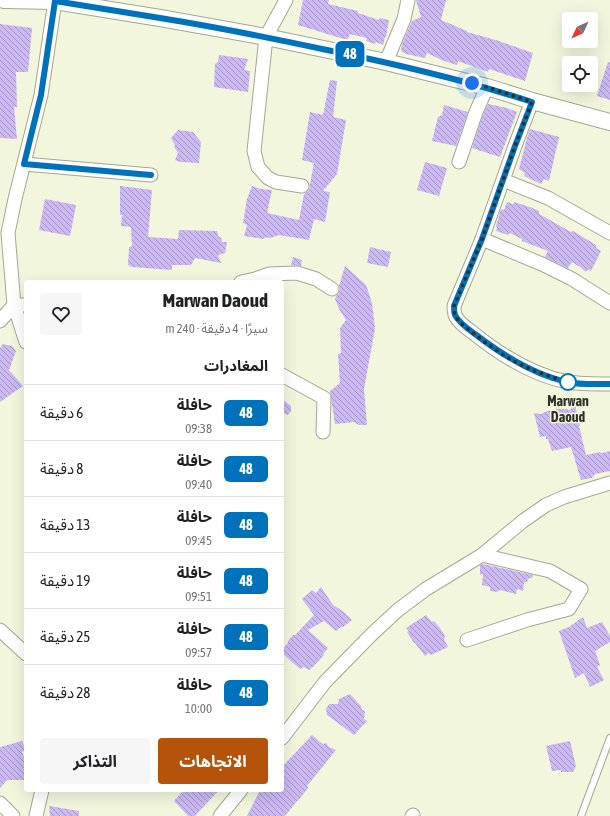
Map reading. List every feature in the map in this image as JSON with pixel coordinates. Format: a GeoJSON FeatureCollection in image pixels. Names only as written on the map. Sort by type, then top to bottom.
{"type":"FeatureCollection","features":[{"type":"Feature","properties":{"kind":"street"},"geometry":{"type":"LineString","coordinates":[[4,0],[55,1],[266,37],[386,62],[487,87],[532,102],[610,122]]}},
{"type":"Feature","properties":{"kind":"street"},"geometry":{"type":"LineString","coordinates":[[286,0],[266,37],[254,151],[258,167],[268,178],[276,182],[302,186]]}},
{"type":"Feature","properties":{"kind":"street"},"geometry":{"type":"LineString","coordinates":[[386,62],[404,19],[408,0]]}},
{"type":"Feature","properties":{"kind":"street"},"geometry":{"type":"LineString","coordinates":[[24,330],[4,232],[24,164],[41,95],[55,1]]}},
{"type":"Feature","properties":{"kind":"street"},"geometry":{"type":"LineString","coordinates":[[459,162],[476,112],[487,87]]}},
{"type":"Feature","properties":{"kind":"street"},"geometry":{"type":"LineString","coordinates":[[532,102],[482,239],[454,306],[455,316],[460,322],[503,355],[529,368],[566,382],[583,384],[610,384]]}},
{"type":"Feature","properties":{"kind":"street"},"geometry":{"type":"LineString","coordinates":[[24,164],[151,175]]}},
{"type":"Feature","properties":{"kind":"street"},"geometry":{"type":"LineString","coordinates":[[503,180],[548,198],[610,233]]}},
{"type":"Feature","properties":{"kind":"street"},"geometry":{"type":"LineString","coordinates":[[482,239],[544,265],[572,279],[610,303]]}},
{"type":"Feature","properties":{"kind":"street"},"geometry":{"type":"LineString","coordinates":[[257,280],[269,274],[297,272],[332,289]]}},
{"type":"Feature","properties":{"kind":"street"},"geometry":{"type":"LineString","coordinates":[[0,321],[20,305]]}},
{"type":"Feature","properties":{"kind":"street"},"geometry":{"type":"LineString","coordinates":[[284,375],[324,398],[323,432]]}},
{"type":"Feature","properties":{"kind":"street"},"geometry":{"type":"LineString","coordinates":[[284,735],[325,682],[372,634],[398,610],[426,588],[482,555],[524,520],[546,505],[564,496],[610,483]]}},
{"type":"Feature","properties":{"kind":"street"},"geometry":{"type":"LineString","coordinates":[[467,640],[527,620],[569,609],[580,589],[550,571],[482,555]]}},
{"type":"Feature","properties":{"kind":"street"},"geometry":{"type":"LineString","coordinates":[[0,630],[24,652]]}},
{"type":"Feature","properties":{"kind":"street"},"geometry":{"type":"LineString","coordinates":[[36,816],[42,792]]}},
{"type":"Feature","properties":{"kind":"street"},"geometry":{"type":"LineString","coordinates":[[220,816],[240,792]]}},
{"type":"Feature","properties":{"kind":"street"},"geometry":{"type":"LineString","coordinates":[[0,803],[13,816]]}},
{"type":"Feature","properties":{"kind":"lane"},"geometry":{"type":"LineString","coordinates":[[581,816],[610,738]]}},
{"type":"Feature","properties":{"kind":"building"},"geometry":{"type":"Polygon","coordinates":[[[303,0],[329,0],[328,4],[358,11],[358,13],[379,20],[380,18],[389,20],[383,45],[376,42],[375,44],[366,41],[367,38],[350,34],[347,40],[298,25],[303,0]]]}},
{"type":"Feature","properties":{"kind":"building"},"geometry":{"type":"Polygon","coordinates":[[[416,0],[446,0],[441,20],[467,32],[533,53],[525,81],[489,69],[488,72],[458,61],[457,65],[427,53],[425,58],[406,54],[401,51],[402,44],[412,21],[421,17],[416,0]]]}},
{"type":"Feature","properties":{"kind":"building"},"geometry":{"type":"Polygon","coordinates":[[[0,24],[32,28],[28,72],[16,72],[17,107],[14,107],[17,139],[0,138],[0,24]]]}},
{"type":"Feature","properties":{"kind":"building"},"geometry":{"type":"Polygon","coordinates":[[[219,55],[248,59],[244,70],[250,71],[248,92],[214,87],[215,64],[218,62],[219,55]]]}},
{"type":"Feature","properties":{"kind":"building"},"geometry":{"type":"Polygon","coordinates":[[[608,62],[610,63],[610,100],[597,96],[608,62]]]}},
{"type":"Feature","properties":{"kind":"building"},"geometry":{"type":"Polygon","coordinates":[[[330,80],[337,81],[333,117],[346,120],[337,174],[323,191],[330,192],[325,222],[314,219],[309,240],[279,235],[270,238],[265,237],[264,239],[244,236],[247,225],[243,223],[247,199],[252,186],[272,190],[267,213],[299,220],[304,194],[310,188],[314,163],[302,160],[310,112],[323,115],[330,80]]]}},
{"type":"Feature","properties":{"kind":"building"},"geometry":{"type":"Polygon","coordinates":[[[488,104],[517,112],[500,157],[472,148],[488,104]]]}},
{"type":"Feature","properties":{"kind":"building"},"geometry":{"type":"Polygon","coordinates":[[[444,105],[468,112],[456,146],[432,141],[438,117],[442,115],[444,105]]]}},
{"type":"Feature","properties":{"kind":"building"},"geometry":{"type":"Polygon","coordinates":[[[530,129],[559,137],[549,181],[544,179],[541,184],[524,176],[525,173],[519,169],[530,129]]]}},
{"type":"Feature","properties":{"kind":"building"},"geometry":{"type":"Polygon","coordinates":[[[178,130],[193,132],[201,142],[199,163],[180,162],[175,160],[178,153],[171,138],[178,130]]]}},
{"type":"Feature","properties":{"kind":"building"},"geometry":{"type":"Polygon","coordinates":[[[425,162],[447,168],[439,196],[417,190],[425,162]]]}},
{"type":"Feature","properties":{"kind":"building"},"geometry":{"type":"Polygon","coordinates":[[[120,186],[152,190],[148,237],[178,239],[179,230],[217,231],[222,242],[227,242],[225,253],[218,255],[221,263],[195,258],[191,265],[172,265],[172,270],[132,267],[128,265],[129,247],[132,246],[131,227],[121,226],[122,215],[120,215],[120,186]]]}},
{"type":"Feature","properties":{"kind":"building"},"geometry":{"type":"Polygon","coordinates":[[[45,199],[76,205],[70,236],[39,230],[45,199]]]}},
{"type":"Feature","properties":{"kind":"building"},"geometry":{"type":"Polygon","coordinates":[[[507,202],[513,204],[515,202],[539,211],[539,214],[571,232],[573,231],[596,245],[596,248],[601,251],[591,271],[588,269],[586,272],[572,262],[568,268],[545,257],[548,251],[522,241],[522,239],[510,233],[508,235],[496,231],[501,209],[504,210],[507,202]]]}},
{"type":"Feature","properties":{"kind":"building"},"geometry":{"type":"Polygon","coordinates":[[[370,247],[391,252],[388,267],[367,263],[370,247]]]}},
{"type":"Feature","properties":{"kind":"building"},"geometry":{"type":"Polygon","coordinates":[[[293,257],[302,260],[301,266],[291,265],[293,257]]]}},
{"type":"Feature","properties":{"kind":"building"},"geometry":{"type":"Polygon","coordinates":[[[345,266],[366,285],[372,303],[375,328],[364,389],[367,425],[359,425],[354,422],[335,424],[330,391],[340,383],[338,354],[341,353],[340,328],[346,320],[335,299],[339,293],[339,286],[345,266]]]}},
{"type":"Feature","properties":{"kind":"building"},"geometry":{"type":"Polygon","coordinates":[[[3,344],[12,346],[16,351],[9,370],[23,386],[0,402],[0,348],[3,344]]]}},
{"type":"Feature","properties":{"kind":"building"},"geometry":{"type":"Polygon","coordinates":[[[284,401],[291,406],[291,411],[288,415],[284,414],[284,401]]]}},
{"type":"Feature","properties":{"kind":"building"},"geometry":{"type":"Polygon","coordinates":[[[575,405],[586,455],[610,451],[610,471],[595,474],[592,478],[581,480],[571,447],[552,451],[546,436],[540,437],[534,413],[541,414],[558,409],[570,410],[575,405]]]}},
{"type":"Feature","properties":{"kind":"building"},"geometry":{"type":"Polygon","coordinates":[[[483,564],[533,575],[533,577],[528,579],[527,582],[524,582],[523,591],[517,589],[516,594],[500,590],[497,592],[490,591],[490,587],[482,585],[483,574],[480,574],[480,565],[483,564]]]}},
{"type":"Feature","properties":{"kind":"building"},"geometry":{"type":"Polygon","coordinates":[[[321,587],[333,605],[344,612],[352,620],[336,631],[324,621],[308,630],[328,648],[323,654],[324,655],[309,670],[304,667],[300,669],[284,655],[284,647],[293,635],[295,635],[314,615],[302,599],[312,590],[316,593],[321,587]]]}},
{"type":"Feature","properties":{"kind":"building"},"geometry":{"type":"Polygon","coordinates":[[[426,615],[440,628],[445,636],[444,639],[448,647],[431,655],[428,653],[425,656],[414,643],[407,632],[409,631],[406,628],[426,615]]]}},
{"type":"Feature","properties":{"kind":"building"},"geometry":{"type":"Polygon","coordinates":[[[583,617],[587,628],[602,622],[610,636],[610,642],[595,651],[600,665],[597,667],[604,680],[590,687],[584,673],[575,678],[559,631],[569,627],[583,617]]]}},
{"type":"Feature","properties":{"kind":"building"},"geometry":{"type":"Polygon","coordinates":[[[350,694],[361,706],[362,710],[365,711],[364,719],[367,721],[354,735],[327,715],[326,709],[329,704],[338,704],[339,699],[350,694]]]}},
{"type":"Feature","properties":{"kind":"building"},"geometry":{"type":"Polygon","coordinates":[[[312,735],[323,744],[326,743],[329,747],[336,750],[285,816],[247,816],[259,792],[284,792],[284,765],[312,735]]]}},
{"type":"Feature","properties":{"kind":"building"},"geometry":{"type":"Polygon","coordinates":[[[22,741],[24,746],[24,751],[22,752],[24,757],[24,780],[7,780],[0,788],[0,747],[22,741]]]}},
{"type":"Feature","properties":{"kind":"building"},"geometry":{"type":"Polygon","coordinates":[[[570,741],[576,766],[573,772],[561,772],[561,770],[552,771],[546,746],[570,741]]]}},
{"type":"Feature","properties":{"kind":"building"},"geometry":{"type":"Polygon","coordinates":[[[182,792],[217,792],[195,816],[188,816],[174,801],[182,792]]]}},
{"type":"Feature","properties":{"kind":"building"},"geometry":{"type":"Polygon","coordinates":[[[49,806],[79,811],[79,816],[50,816],[49,806]]]}},
{"type":"Feature","properties":{"kind":"bus line","name":"48"},"geometry":{"type":"LineString","coordinates":[[151,175],[24,164],[41,95],[55,1],[266,37],[386,62],[487,87],[532,102],[482,239],[454,306],[455,316],[469,330],[503,355],[529,368],[566,382],[583,384],[610,384]]}},
{"type":"Feature","properties":{"kind":"place","name":"Marwan Daoud"},"geometry":{"type":"Point","coordinates":[568,382]}},
{"type":"Feature","properties":{"kind":"route"},"geometry":{"type":"LineString","coordinates":[[472,83],[532,102],[482,239],[454,306],[455,316],[469,330],[503,355],[529,368],[568,382]]}}]}
